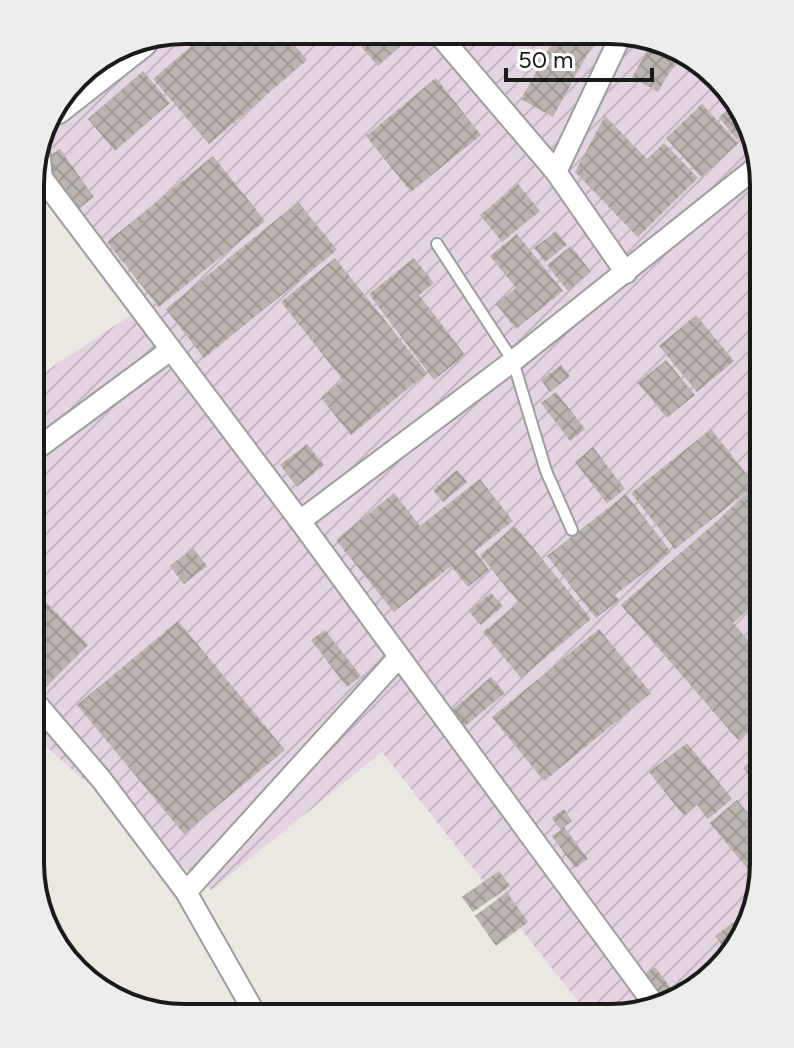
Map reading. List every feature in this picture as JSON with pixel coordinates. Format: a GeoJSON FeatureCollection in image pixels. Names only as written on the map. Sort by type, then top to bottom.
{"type":"FeatureCollection","features":[{"type":"Feature","properties":{"kind":"street"},"geometry":{"type":"LineString","coordinates":[[447,44],[556,172],[626,273]]}},
{"type":"Feature","properties":{"kind":"street"},"geometry":{"type":"LineString","coordinates":[[556,172],[617,44]]}},
{"type":"Feature","properties":{"kind":"street"},"geometry":{"type":"LineString","coordinates":[[69,105],[136,53]]}},
{"type":"Feature","properties":{"kind":"street"},"geometry":{"type":"LineString","coordinates":[[300,521],[513,361],[749,173]]}},
{"type":"Feature","properties":{"kind":"street"},"geometry":{"type":"LineString","coordinates":[[44,181],[169,351],[300,521],[649,998]]}},
{"type":"Feature","properties":{"kind":"street"},"geometry":{"type":"LineString","coordinates":[[44,443],[169,351]]}},
{"type":"Feature","properties":{"kind":"street"},"geometry":{"type":"LineString","coordinates":[[186,892],[399,657]]}},
{"type":"Feature","properties":{"kind":"street"},"geometry":{"type":"LineString","coordinates":[[44,712],[101,779],[186,892],[250,1004]]}},
{"type":"Feature","properties":{"kind":"lane"},"geometry":{"type":"LineString","coordinates":[[437,244],[513,361],[546,471],[572,530]]}},
{"type":"Feature","properties":{"kind":"shaded area"},"geometry":{"type":"Polygon","coordinates":[[[185,44],[627,45],[663,55],[695,73],[709,85],[721,99],[739,131],[749,167],[750,185],[750,872],[743,908],[735,925],[715,956],[702,969],[671,989],[645,999],[627,1003],[580,1004],[382,752],[211,890],[44,745],[44,372],[131,315],[44,182],[51,140],[73,99],[107,68],[140,51],[185,44]]]}},
{"type":"Feature","properties":{"kind":"building"},"geometry":{"type":"Polygon","coordinates":[[[194,44],[294,44],[307,60],[209,144],[153,79],[194,44]]]}},
{"type":"Feature","properties":{"kind":"building"},"geometry":{"type":"Polygon","coordinates":[[[359,44],[399,44],[401,46],[378,66],[359,44]]]}},
{"type":"Feature","properties":{"kind":"building"},"geometry":{"type":"Polygon","coordinates":[[[552,44],[593,44],[553,117],[521,99],[552,44]]]}},
{"type":"Feature","properties":{"kind":"building"},"geometry":{"type":"Polygon","coordinates":[[[648,50],[676,61],[658,92],[632,77],[648,50]]]}},
{"type":"Feature","properties":{"kind":"building"},"geometry":{"type":"Polygon","coordinates":[[[143,71],[170,103],[115,151],[88,119],[143,71]]]}},
{"type":"Feature","properties":{"kind":"building"},"geometry":{"type":"Polygon","coordinates":[[[436,78],[481,135],[411,192],[366,136],[436,78]]]}},
{"type":"Feature","properties":{"kind":"building"},"geometry":{"type":"Polygon","coordinates":[[[702,104],[738,143],[701,177],[666,138],[702,104]]]}},
{"type":"Feature","properties":{"kind":"building"},"geometry":{"type":"Polygon","coordinates":[[[728,109],[741,137],[737,140],[719,117],[728,109]]]}},
{"type":"Feature","properties":{"kind":"building"},"geometry":{"type":"Polygon","coordinates":[[[605,116],[647,159],[664,143],[698,178],[638,237],[575,172],[605,116]]]}},
{"type":"Feature","properties":{"kind":"building"},"geometry":{"type":"Polygon","coordinates":[[[60,149],[94,197],[77,210],[45,166],[47,158],[60,149]]]}},
{"type":"Feature","properties":{"kind":"building"},"geometry":{"type":"Polygon","coordinates":[[[213,156],[265,221],[159,307],[107,242],[213,156]]]}},
{"type":"Feature","properties":{"kind":"building"},"geometry":{"type":"Polygon","coordinates":[[[518,184],[540,211],[502,242],[480,215],[518,184]]]}},
{"type":"Feature","properties":{"kind":"building"},"geometry":{"type":"Polygon","coordinates":[[[298,202],[337,250],[204,358],[166,309],[298,202]]]}},
{"type":"Feature","properties":{"kind":"building"},"geometry":{"type":"Polygon","coordinates":[[[556,231],[567,245],[545,262],[534,248],[556,231]]]}},
{"type":"Feature","properties":{"kind":"building"},"geometry":{"type":"Polygon","coordinates":[[[517,234],[563,291],[516,329],[496,304],[516,288],[490,256],[517,234]]]}},
{"type":"Feature","properties":{"kind":"building"},"geometry":{"type":"Polygon","coordinates":[[[571,246],[591,272],[568,291],[547,265],[571,246]]]}},
{"type":"Feature","properties":{"kind":"building"},"geometry":{"type":"Polygon","coordinates":[[[335,258],[427,373],[351,435],[321,398],[343,380],[281,302],[335,258]]]}},
{"type":"Feature","properties":{"kind":"building"},"geometry":{"type":"Polygon","coordinates":[[[414,258],[434,283],[419,295],[465,355],[434,380],[369,294],[414,258]]]}},
{"type":"Feature","properties":{"kind":"building"},"geometry":{"type":"Polygon","coordinates":[[[696,315],[734,361],[697,392],[659,346],[696,315]]]}},
{"type":"Feature","properties":{"kind":"building"},"geometry":{"type":"Polygon","coordinates":[[[666,360],[695,395],[667,418],[638,383],[666,360]]]}},
{"type":"Feature","properties":{"kind":"building"},"geometry":{"type":"Polygon","coordinates":[[[561,365],[570,376],[550,392],[541,380],[561,365]]]}},
{"type":"Feature","properties":{"kind":"building"},"geometry":{"type":"Polygon","coordinates":[[[556,392],[585,429],[570,441],[541,403],[556,392]]]}},
{"type":"Feature","properties":{"kind":"building"},"geometry":{"type":"Polygon","coordinates":[[[711,429],[750,479],[750,489],[675,549],[631,493],[711,429]]]}},
{"type":"Feature","properties":{"kind":"building"},"geometry":{"type":"Polygon","coordinates":[[[307,444],[324,465],[297,487],[280,465],[307,444]]]}},
{"type":"Feature","properties":{"kind":"building"},"geometry":{"type":"Polygon","coordinates":[[[593,447],[625,489],[607,503],[575,462],[593,447]]]}},
{"type":"Feature","properties":{"kind":"building"},"geometry":{"type":"Polygon","coordinates":[[[457,470],[467,482],[443,502],[433,490],[457,470]]]}},
{"type":"Feature","properties":{"kind":"building"},"geometry":{"type":"Polygon","coordinates":[[[480,479],[513,521],[475,551],[489,570],[468,587],[451,566],[394,612],[336,540],[394,493],[420,526],[480,479]]]}},
{"type":"Feature","properties":{"kind":"building"},"geometry":{"type":"Polygon","coordinates":[[[750,492],[750,608],[733,623],[750,642],[750,729],[738,740],[621,605],[750,492]]]}},
{"type":"Feature","properties":{"kind":"building"},"geometry":{"type":"Polygon","coordinates":[[[626,494],[671,552],[615,595],[619,600],[596,618],[547,556],[626,494]]]}},
{"type":"Feature","properties":{"kind":"building"},"geometry":{"type":"Polygon","coordinates":[[[515,526],[591,619],[521,678],[483,632],[519,603],[480,555],[515,526]]]}},
{"type":"Feature","properties":{"kind":"building"},"geometry":{"type":"Polygon","coordinates":[[[193,548],[207,566],[184,584],[170,566],[193,548]]]}},
{"type":"Feature","properties":{"kind":"building"},"geometry":{"type":"Polygon","coordinates":[[[491,593],[503,606],[481,625],[469,611],[491,593]]]}},
{"type":"Feature","properties":{"kind":"building"},"geometry":{"type":"Polygon","coordinates":[[[44,600],[88,645],[44,689],[44,600]]]}},
{"type":"Feature","properties":{"kind":"building"},"geometry":{"type":"Polygon","coordinates":[[[178,621],[285,750],[184,834],[77,705],[178,621]]]}},
{"type":"Feature","properties":{"kind":"building"},"geometry":{"type":"Polygon","coordinates":[[[599,629],[651,693],[544,781],[492,717],[599,629]]]}},
{"type":"Feature","properties":{"kind":"building"},"geometry":{"type":"Polygon","coordinates":[[[325,630],[361,676],[347,687],[311,640],[325,630]]]}},
{"type":"Feature","properties":{"kind":"building"},"geometry":{"type":"Polygon","coordinates":[[[491,677],[505,693],[464,727],[451,711],[491,677]]]}},
{"type":"Feature","properties":{"kind":"building"},"geometry":{"type":"Polygon","coordinates":[[[687,743],[732,799],[708,819],[697,805],[684,816],[649,772],[687,743]]]}},
{"type":"Feature","properties":{"kind":"building"},"geometry":{"type":"Polygon","coordinates":[[[750,762],[750,776],[743,768],[750,762]]]}},
{"type":"Feature","properties":{"kind":"building"},"geometry":{"type":"Polygon","coordinates":[[[737,800],[750,815],[750,872],[710,823],[737,800]]]}},
{"type":"Feature","properties":{"kind":"building"},"geometry":{"type":"Polygon","coordinates":[[[564,809],[572,821],[564,827],[588,859],[575,868],[552,836],[561,830],[552,818],[564,809]]]}},
{"type":"Feature","properties":{"kind":"building"},"geometry":{"type":"Polygon","coordinates":[[[499,871],[510,886],[473,912],[462,897],[499,871]]]}},
{"type":"Feature","properties":{"kind":"building"},"geometry":{"type":"Polygon","coordinates":[[[507,892],[528,922],[496,946],[475,916],[507,892]]]}},
{"type":"Feature","properties":{"kind":"building"},"geometry":{"type":"Polygon","coordinates":[[[738,919],[722,946],[715,936],[738,919]]]}},
{"type":"Feature","properties":{"kind":"building"},"geometry":{"type":"Polygon","coordinates":[[[655,967],[672,989],[656,995],[642,976],[655,967]]]}}]}
